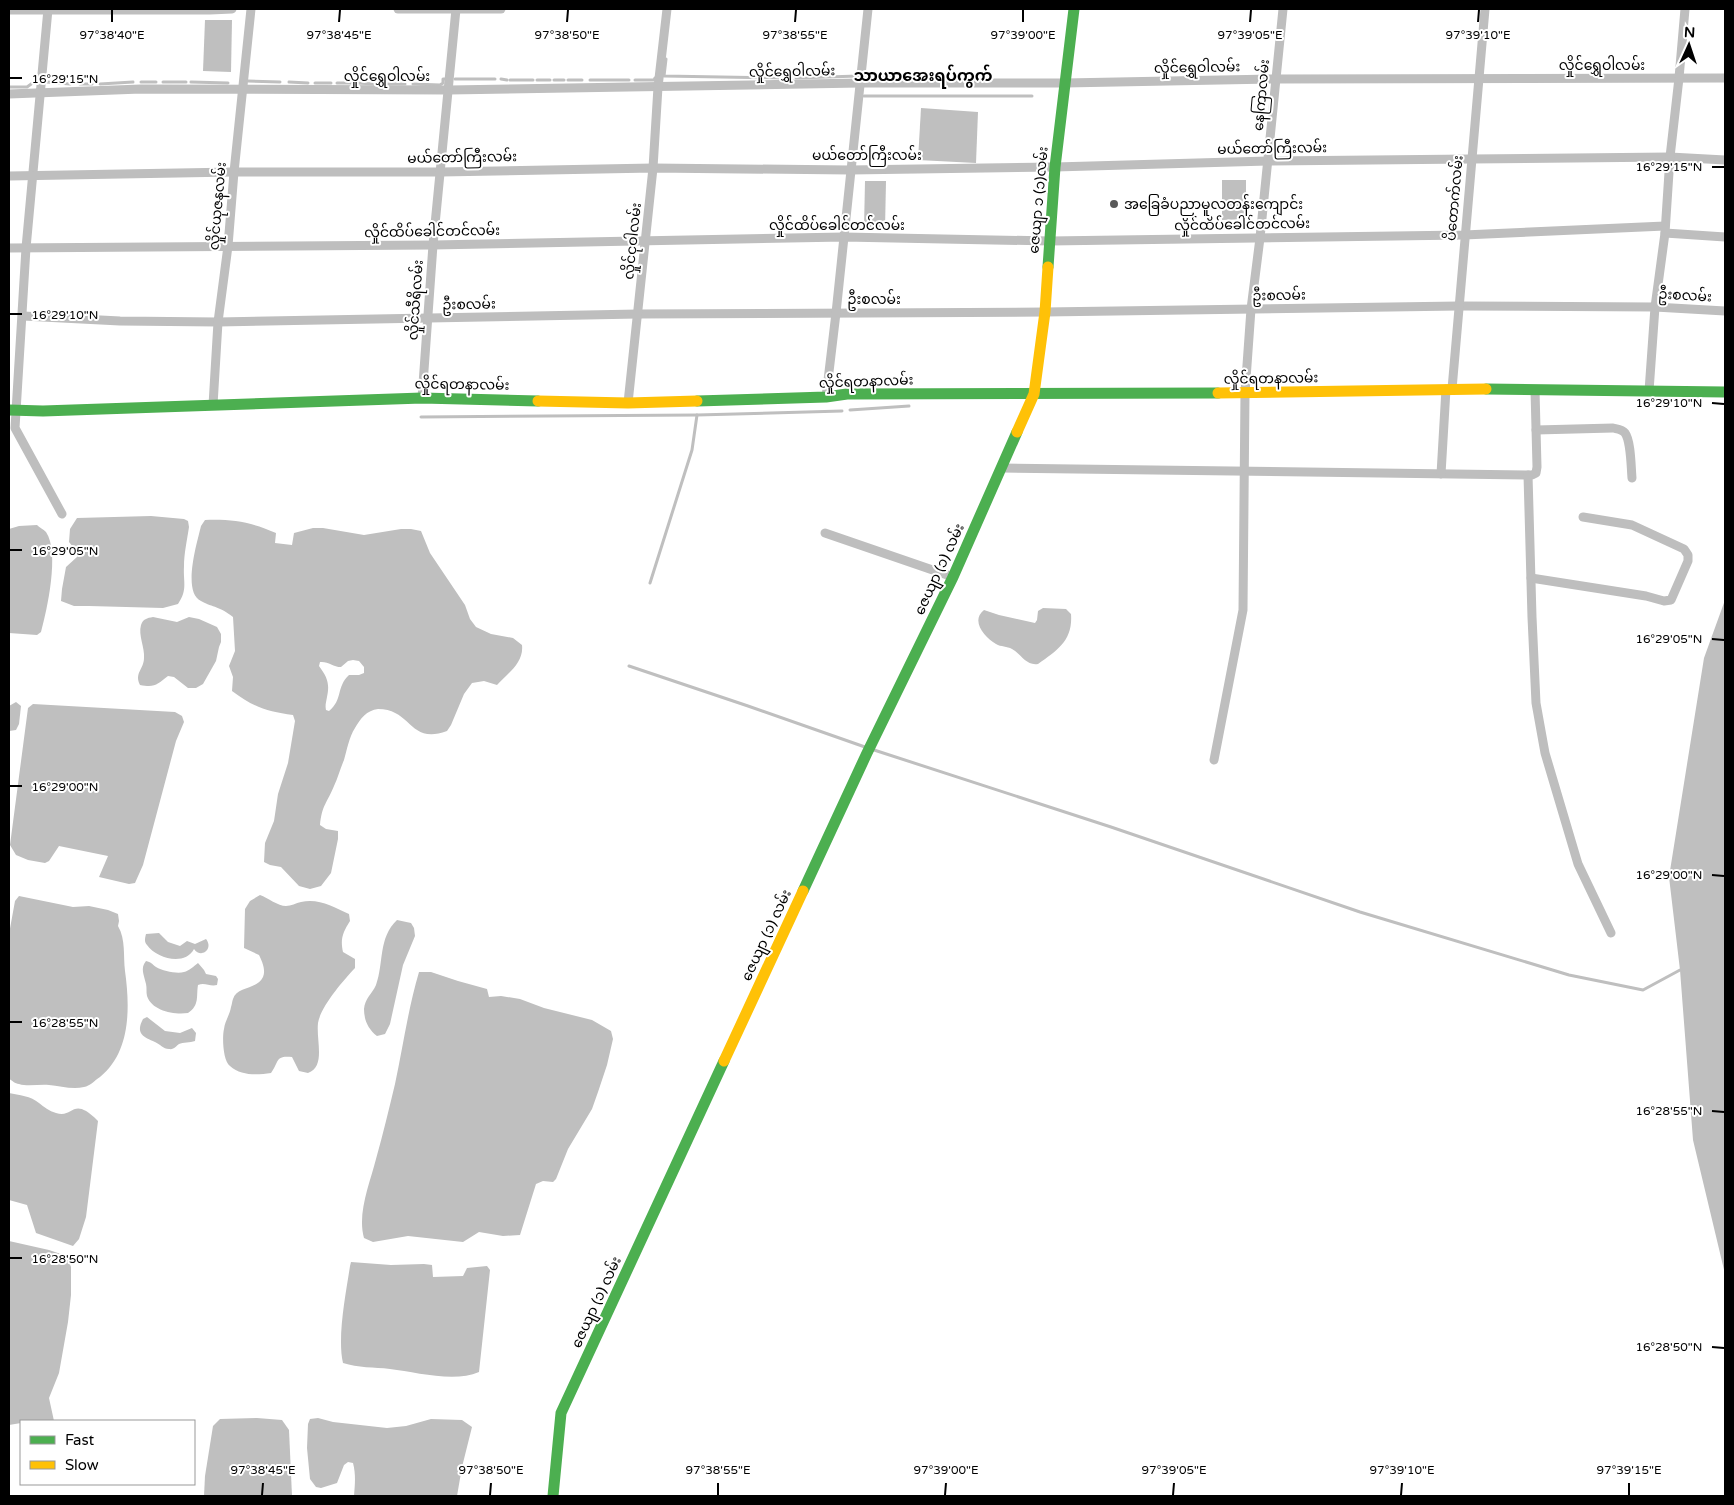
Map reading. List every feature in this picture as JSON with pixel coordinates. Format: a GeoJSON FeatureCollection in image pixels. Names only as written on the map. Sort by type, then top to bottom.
{"type":"FeatureCollection","features":[{"type":"Feature","properties":{"kind":"street"},"geometry":{"type":"LineString","coordinates":[[48,9],[26,248],[23,316],[12,410],[15,428],[62,514]]}},
{"type":"Feature","properties":{"kind":"street"},"geometry":{"type":"LineString","coordinates":[[9,10],[232,9]]}},
{"type":"Feature","properties":{"kind":"street","name":"လှိုင်ယုဇနလမ်း"},"geometry":{"type":"LineString","coordinates":[[213,405],[218,322],[228,246],[251,9]]}},
{"type":"Feature","properties":{"kind":"street"},"geometry":{"type":"LineString","coordinates":[[398,9],[501,9]]}},
{"type":"Feature","properties":{"kind":"street","name":"လှိုင်သီရိလမ်း"},"geometry":{"type":"LineString","coordinates":[[422,398],[433,245],[456,9]]}},
{"type":"Feature","properties":{"kind":"street","name":"လှိုင်ငုဝါလမ်း"},"geometry":{"type":"LineString","coordinates":[[628,403],[653,168],[659,80],[667,9]]}},
{"type":"Feature","properties":{"kind":"street"},"geometry":{"type":"LineString","coordinates":[[826,397],[868,9]]}},
{"type":"Feature","properties":{"kind":"street","name":"ဇေယျာ ၁ (၁)လမ်း"},"geometry":{"type":"LineString","coordinates":[[1034,394],[1044,312],[1055,167],[1074,9]]}},
{"type":"Feature","properties":{"kind":"street","name":"နေကြာလမ်း"},"geometry":{"type":"LineString","coordinates":[[1214,760],[1243,610],[1245,393],[1251,309],[1283,9]]}},
{"type":"Feature","properties":{"kind":"street","name":"ပိတောက်လမ်း"},"geometry":{"type":"LineString","coordinates":[[1441,474],[1459,306],[1484,9]]}},
{"type":"Feature","properties":{"kind":"street"},"geometry":{"type":"LineString","coordinates":[[1649,391],[1655,307],[1665,230],[1670,157],[1685,9]]}},
{"type":"Feature","properties":{"kind":"street","name":"လှိုင်ရွှေဝါလမ်း"},"geometry":{"type":"LineString","coordinates":[[9,94],[141,89],[243,89],[659,80],[860,83],[1065,83],[1276,79],[1725,78]]}},
{"type":"Feature","properties":{"kind":"street","name":"မယ်တော်ကြီးလမ်း"},"geometry":{"type":"LineString","coordinates":[[9,176],[653,168],[850,170],[1268,161],[1670,157],[1725,160]]}},
{"type":"Feature","properties":{"kind":"street","name":"လှိုင်ထိပ်ခေါင်တင်လမ်း"},"geometry":{"type":"LineString","coordinates":[[9,248],[433,245],[844,237],[1050,241],[1665,230],[1725,238]]}},
{"type":"Feature","properties":{"kind":"street","name":"ဦးစလမ်း"},"geometry":{"type":"LineString","coordinates":[[23,316],[120,321],[218,322],[638,314],[1044,312],[1459,306],[1655,307],[1725,311]]}},
{"type":"Feature","properties":{"kind":"street","name":"လှိုင်ရတနာလမ်း"},"geometry":{"type":"LineString","coordinates":[[12,410],[43,411],[422,398],[628,403],[826,397],[847,394],[1245,393],[1449,389],[1725,392]]}},
{"type":"Feature","properties":{"kind":"street"},"geometry":{"type":"LineString","coordinates":[[1001,468],[1532,475],[1536,473],[1537,468],[1535,390]]}},
{"type":"Feature","properties":{"kind":"street","name":"ဇေယျာ (၁) လမ်း"},"geometry":{"type":"LineString","coordinates":[[554,1496],[562,1413],[874,738],[953,577],[1034,394]]}},
{"type":"Feature","properties":{"kind":"street"},"geometry":{"type":"LineString","coordinates":[[1536,430],[1613,428],[1621,430],[1625,433],[1628,442],[1632,478]]}},
{"type":"Feature","properties":{"kind":"street"},"geometry":{"type":"LineString","coordinates":[[1528,475],[1536,703],[1545,753],[1578,864],[1610,933]]}},
{"type":"Feature","properties":{"kind":"street"},"geometry":{"type":"LineString","coordinates":[[1531,578],[1646,596],[1664,601],[1671,600],[1688,561],[1688,555],[1684,549],[1632,525],[1583,517]]}},
{"type":"Feature","properties":{"kind":"street"},"geometry":{"type":"LineString","coordinates":[[825,533],[953,577]]}},
{"type":"Feature","properties":{"kind":"shaded area"},"geometry":{"type":"Polygon","coordinates":[[[205,20],[232,20],[231,72],[203,71],[205,20]]]}},
{"type":"Feature","properties":{"kind":"shaded area"},"geometry":{"type":"Polygon","coordinates":[[[921,108],[978,112],[976,163],[918,160],[921,108]]]}},
{"type":"Feature","properties":{"kind":"shaded area"},"geometry":{"type":"Polygon","coordinates":[[[1222,180],[1246,180],[1246,219],[1222,220],[1222,180]]]}},
{"type":"Feature","properties":{"kind":"shaded area"},"geometry":{"type":"Polygon","coordinates":[[[865,181],[886,181],[885,229],[864,228],[865,181]]]}},
{"type":"Feature","properties":{"kind":"shaded area"},"geometry":{"type":"Polygon","coordinates":[[[151,516],[188,521],[189,527],[184,561],[184,590],[178,604],[163,608],[74,606],[61,601],[66,567],[77,557],[77,552],[69,542],[70,529],[77,518],[151,516]]]}},
{"type":"Feature","properties":{"kind":"shaded area"},"geometry":{"type":"Polygon","coordinates":[[[205,520],[241,522],[276,533],[275,543],[292,545],[294,533],[313,528],[364,535],[401,529],[421,531],[430,553],[465,605],[470,619],[476,627],[491,634],[513,638],[522,645],[518,662],[497,685],[484,681],[472,683],[464,694],[447,731],[435,734],[425,733],[417,730],[398,714],[378,709],[367,713],[362,718],[351,735],[337,780],[322,813],[320,825],[326,829],[338,831],[338,839],[331,873],[321,886],[310,889],[299,886],[281,867],[264,862],[265,843],[274,821],[278,794],[288,763],[295,721],[293,715],[261,708],[232,691],[233,677],[229,666],[235,651],[233,617],[201,601],[195,596],[192,588],[192,566],[201,526],[205,520]],[[348,661],[341,667],[320,662],[319,666],[328,684],[326,710],[329,711],[333,707],[342,684],[349,675],[364,673],[364,667],[359,661],[348,661]]]}},
{"type":"Feature","properties":{"kind":"shaded area"},"geometry":{"type":"Polygon","coordinates":[[[37,525],[46,532],[52,553],[51,581],[41,632],[37,635],[9,633],[9,529],[19,526],[37,525]]]}},
{"type":"Feature","properties":{"kind":"shaded area"},"geometry":{"type":"Polygon","coordinates":[[[1725,600],[1725,1274],[1693,1140],[1680,970],[1669,877],[1704,658],[1725,600]]]}},
{"type":"Feature","properties":{"kind":"shaded area"},"geometry":{"type":"Polygon","coordinates":[[[1043,608],[1066,609],[1071,614],[1071,623],[1070,631],[1063,644],[1038,664],[1030,663],[1012,649],[992,641],[984,634],[979,624],[978,619],[984,610],[1035,623],[1038,611],[1043,608]]]}},
{"type":"Feature","properties":{"kind":"shaded area"},"geometry":{"type":"Polygon","coordinates":[[[153,617],[177,622],[189,617],[217,627],[221,634],[221,642],[216,661],[203,684],[196,688],[188,688],[174,677],[168,676],[153,686],[140,685],[138,677],[144,662],[144,650],[140,633],[141,625],[146,619],[153,617]]]}},
{"type":"Feature","properties":{"kind":"shaded area"},"geometry":{"type":"Polygon","coordinates":[[[16,702],[21,706],[19,724],[16,730],[9,731],[9,706],[16,702]]]}},
{"type":"Feature","properties":{"kind":"shaded area"},"geometry":{"type":"Polygon","coordinates":[[[33,704],[175,712],[182,716],[184,722],[176,741],[143,865],[135,883],[129,884],[99,877],[108,856],[59,846],[49,861],[45,863],[28,860],[16,855],[10,845],[28,708],[33,704]]]}},
{"type":"Feature","properties":{"kind":"shaded area"},"geometry":{"type":"Polygon","coordinates":[[[260,895],[283,906],[314,901],[349,914],[350,921],[343,936],[342,947],[343,952],[355,959],[355,968],[323,1009],[318,1023],[319,1059],[314,1070],[308,1073],[299,1071],[292,1057],[280,1058],[271,1073],[260,1074],[239,1072],[230,1066],[226,1059],[223,1033],[233,999],[239,992],[260,981],[264,974],[259,955],[244,948],[245,909],[250,901],[260,895]]]}},
{"type":"Feature","properties":{"kind":"shaded area"},"geometry":{"type":"Polygon","coordinates":[[[19,896],[73,907],[89,906],[118,914],[118,926],[123,942],[128,999],[126,1028],[118,1055],[110,1067],[100,1077],[86,1086],[66,1088],[49,1085],[26,1085],[9,1079],[9,934],[15,901],[19,896]]]}},
{"type":"Feature","properties":{"kind":"shaded area"},"geometry":{"type":"Polygon","coordinates":[[[397,920],[411,923],[415,936],[403,965],[390,1024],[385,1034],[377,1036],[367,1024],[364,1009],[367,999],[376,985],[384,943],[391,927],[397,920]]]}},
{"type":"Feature","properties":{"kind":"shaded area"},"geometry":{"type":"Polygon","coordinates":[[[159,933],[168,942],[180,946],[187,941],[195,944],[206,939],[208,949],[206,952],[200,953],[194,949],[184,958],[171,959],[164,957],[152,950],[145,941],[146,934],[159,933]]]}},
{"type":"Feature","properties":{"kind":"shaded area"},"geometry":{"type":"Polygon","coordinates":[[[146,961],[162,970],[178,973],[188,971],[198,963],[206,974],[216,976],[218,979],[217,985],[198,985],[196,1004],[188,1013],[164,1011],[154,1005],[147,996],[143,969],[146,961]]]}},
{"type":"Feature","properties":{"kind":"shaded area"},"geometry":{"type":"Polygon","coordinates":[[[419,972],[431,972],[487,989],[489,997],[501,996],[520,999],[544,1008],[592,1020],[611,1031],[613,1039],[607,1065],[592,1109],[568,1149],[556,1179],[553,1182],[543,1181],[536,1184],[520,1235],[503,1236],[479,1232],[463,1242],[408,1236],[373,1242],[364,1238],[362,1218],[365,1198],[395,1084],[419,972]]]}},
{"type":"Feature","properties":{"kind":"shaded area"},"geometry":{"type":"Polygon","coordinates":[[[147,1017],[165,1031],[180,1033],[192,1028],[196,1033],[195,1041],[181,1043],[172,1049],[165,1048],[140,1032],[143,1019],[147,1017]]]}},
{"type":"Feature","properties":{"kind":"shaded area"},"geometry":{"type":"Polygon","coordinates":[[[9,1093],[25,1096],[56,1113],[62,1114],[78,1109],[83,1110],[98,1121],[86,1217],[79,1239],[73,1246],[36,1233],[27,1205],[9,1200],[9,1093]]]}},
{"type":"Feature","properties":{"kind":"shaded area"},"geometry":{"type":"Polygon","coordinates":[[[9,1241],[67,1256],[71,1267],[71,1295],[59,1373],[49,1398],[54,1420],[20,1420],[20,1423],[9,1425],[9,1241]]]}},
{"type":"Feature","properties":{"kind":"shaded area"},"geometry":{"type":"Polygon","coordinates":[[[351,1262],[391,1265],[432,1265],[433,1277],[463,1276],[467,1268],[487,1266],[490,1270],[479,1372],[458,1377],[447,1377],[360,1367],[343,1363],[341,1341],[344,1302],[351,1262]]]}},
{"type":"Feature","properties":{"kind":"shaded area"},"geometry":{"type":"Polygon","coordinates":[[[257,1418],[282,1420],[289,1430],[292,1496],[204,1496],[205,1476],[213,1426],[220,1419],[257,1418]]]}},
{"type":"Feature","properties":{"kind":"shaded area"},"geometry":{"type":"Polygon","coordinates":[[[318,1418],[333,1422],[387,1428],[406,1426],[431,1419],[462,1420],[472,1427],[457,1496],[354,1496],[354,1467],[353,1463],[348,1462],[344,1465],[337,1483],[321,1488],[316,1487],[310,1479],[307,1448],[308,1424],[310,1419],[318,1418]]]}},
{"type":"Feature","properties":{"kind":"waterway"},"geometry":{"type":"LineString","coordinates":[[666,59],[664,76],[786,78]]}},
{"type":"Feature","properties":{"kind":"waterway"},"geometry":{"type":"LineString","coordinates":[[796,78],[858,76]]}},
{"type":"Feature","properties":{"kind":"waterway"},"geometry":{"type":"LineString","coordinates":[[874,77],[894,77]]}},
{"type":"Feature","properties":{"kind":"waterway"},"geometry":{"type":"LineString","coordinates":[[635,80],[654,80],[655,78]]}},
{"type":"Feature","properties":{"kind":"waterway"},"geometry":{"type":"LineString","coordinates":[[413,84],[440,85],[443,83],[443,79],[445,79]]}},
{"type":"Feature","properties":{"kind":"waterway"},"geometry":{"type":"LineString","coordinates":[[455,79],[495,79]]}},
{"type":"Feature","properties":{"kind":"waterway"},"geometry":{"type":"LineString","coordinates":[[501,79],[507,80]]}},
{"type":"Feature","properties":{"kind":"waterway"},"geometry":{"type":"LineString","coordinates":[[510,80],[533,80]]}},
{"type":"Feature","properties":{"kind":"waterway"},"geometry":{"type":"LineString","coordinates":[[537,80],[550,80]]}},
{"type":"Feature","properties":{"kind":"waterway"},"geometry":{"type":"LineString","coordinates":[[554,80],[564,80]]}},
{"type":"Feature","properties":{"kind":"waterway"},"geometry":{"type":"LineString","coordinates":[[568,80],[582,80]]}},
{"type":"Feature","properties":{"kind":"waterway"},"geometry":{"type":"LineString","coordinates":[[590,80],[629,80]]}},
{"type":"Feature","properties":{"kind":"waterway"},"geometry":{"type":"LineString","coordinates":[[248,81],[280,82]]}},
{"type":"Feature","properties":{"kind":"waterway"},"geometry":{"type":"LineString","coordinates":[[9,87],[27,87],[34,82]]}},
{"type":"Feature","properties":{"kind":"waterway"},"geometry":{"type":"LineString","coordinates":[[47,82],[70,84]]}},
{"type":"Feature","properties":{"kind":"waterway"},"geometry":{"type":"LineString","coordinates":[[100,84],[133,82]]}},
{"type":"Feature","properties":{"kind":"waterway"},"geometry":{"type":"LineString","coordinates":[[141,82],[156,82]]}},
{"type":"Feature","properties":{"kind":"waterway"},"geometry":{"type":"LineString","coordinates":[[163,82],[186,82]]}},
{"type":"Feature","properties":{"kind":"waterway"},"geometry":{"type":"LineString","coordinates":[[191,82],[228,83]]}},
{"type":"Feature","properties":{"kind":"waterway"},"geometry":{"type":"LineString","coordinates":[[289,82],[308,83]]}},
{"type":"Feature","properties":{"kind":"waterway"},"geometry":{"type":"LineString","coordinates":[[315,83],[331,83]]}},
{"type":"Feature","properties":{"kind":"waterway"},"geometry":{"type":"LineString","coordinates":[[337,83],[351,83]]}},
{"type":"Feature","properties":{"kind":"waterway"},"geometry":{"type":"LineString","coordinates":[[357,83],[374,84]]}},
{"type":"Feature","properties":{"kind":"waterway"},"geometry":{"type":"LineString","coordinates":[[80,84],[92,84]]}},
{"type":"Feature","properties":{"kind":"waterway"},"geometry":{"type":"LineString","coordinates":[[383,84],[405,84]]}},
{"type":"Feature","properties":{"kind":"waterway"},"geometry":{"type":"LineString","coordinates":[[864,96],[1032,96]]}},
{"type":"Feature","properties":{"kind":"waterway"},"geometry":{"type":"LineString","coordinates":[[850,410],[909,406]]}},
{"type":"Feature","properties":{"kind":"waterway"},"geometry":{"type":"LineString","coordinates":[[421,417],[697,415],[842,411]]}},
{"type":"Feature","properties":{"kind":"waterway"},"geometry":{"type":"LineString","coordinates":[[650,583],[692,450],[697,415]]}},
{"type":"Feature","properties":{"kind":"waterway"},"geometry":{"type":"LineString","coordinates":[[629,666],[865,747]]}},
{"type":"Feature","properties":{"kind":"waterway"},"geometry":{"type":"LineString","coordinates":[[871,749],[1111,827],[1360,912],[1569,975],[1643,990],[1680,970]]}},
{"type":"Feature","properties":{"kind":"traffic: fast"},"geometry":{"type":"LineString","coordinates":[[1048,267],[1055,167],[1074,9]]}},
{"type":"Feature","properties":{"kind":"traffic: fast"},"geometry":{"type":"LineString","coordinates":[[1486,389],[1725,392]]}},
{"type":"Feature","properties":{"kind":"traffic: fast"},"geometry":{"type":"LineString","coordinates":[[697,401],[826,397],[847,394],[1218,393]]}},
{"type":"Feature","properties":{"kind":"traffic: fast"},"geometry":{"type":"LineString","coordinates":[[9,410],[43,411],[422,398],[538,401]]}},
{"type":"Feature","properties":{"kind":"traffic: fast"},"geometry":{"type":"LineString","coordinates":[[803,891],[867,753],[953,577],[1017,432]]}},
{"type":"Feature","properties":{"kind":"traffic: fast"},"geometry":{"type":"LineString","coordinates":[[553,1496],[561,1413],[724,1061]]}},
{"type":"Feature","properties":{"kind":"traffic: slow"},"geometry":{"type":"LineString","coordinates":[[1017,432],[1034,394],[1045,312],[1048,267]]}},
{"type":"Feature","properties":{"kind":"traffic: slow"},"geometry":{"type":"LineString","coordinates":[[1218,393],[1486,389]]}},
{"type":"Feature","properties":{"kind":"traffic: slow"},"geometry":{"type":"LineString","coordinates":[[538,401],[628,403],[697,401]]}},
{"type":"Feature","properties":{"kind":"traffic: slow"},"geometry":{"type":"LineString","coordinates":[[724,1061],[803,891]]}},
{"type":"Feature","properties":{"kind":"place","name":"အခြေခံပညာမူလတန်းကျောင်း"},"geometry":{"type":"Point","coordinates":[1114,204]}},
{"type":"Feature","properties":{"kind":"district","name":"သာယာအေးရပ်ကွက်"},"geometry":{"type":"Point","coordinates":[923,75]}}]}
